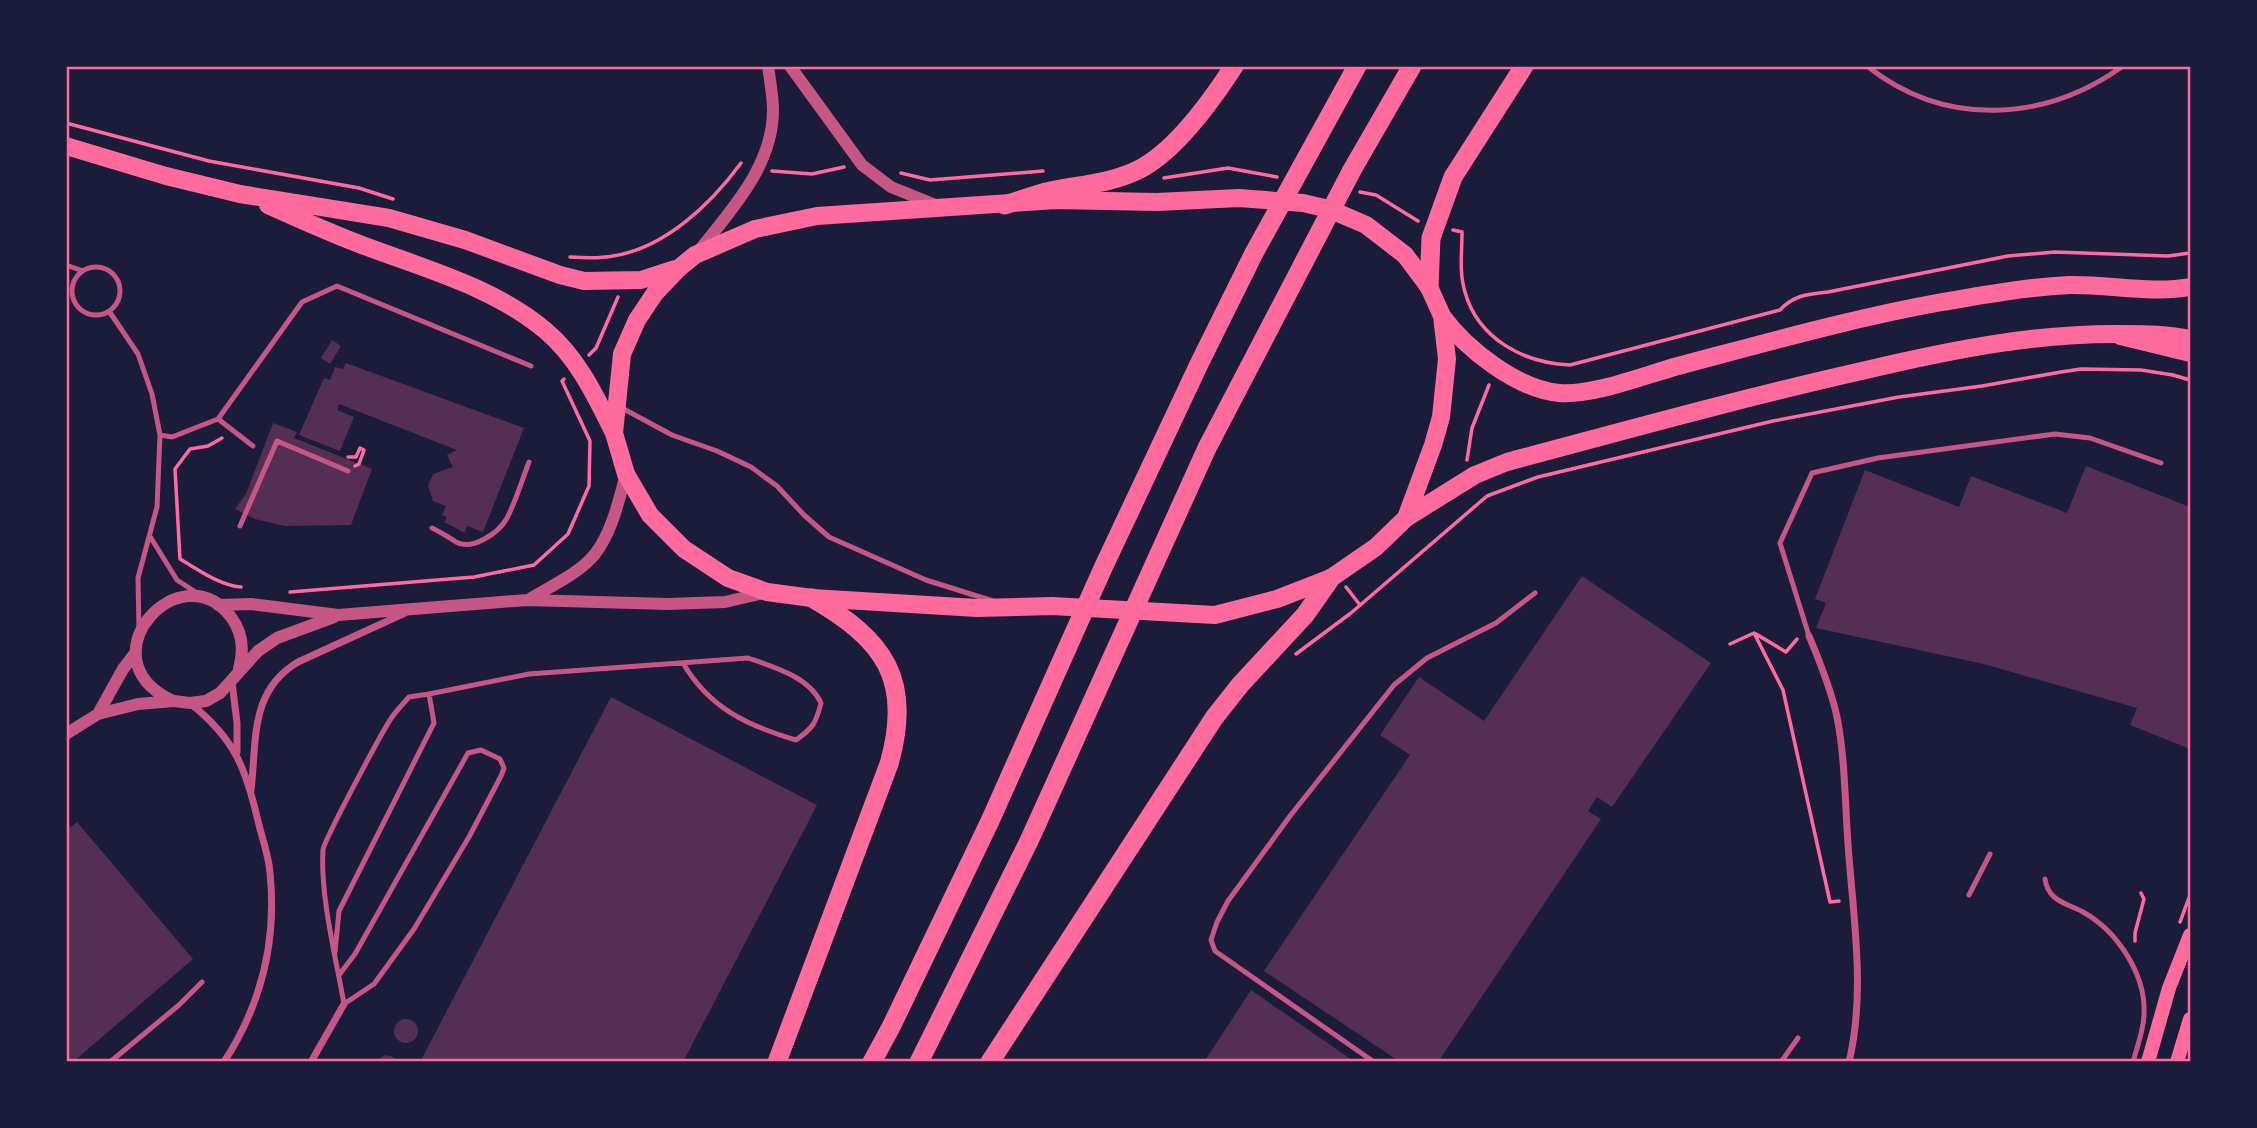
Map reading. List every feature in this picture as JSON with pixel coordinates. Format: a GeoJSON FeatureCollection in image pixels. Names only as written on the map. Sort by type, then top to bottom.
{"type":"FeatureCollection","features":[{"type":"Feature","properties":{"kind":"highway"},"geometry":{"type":"LineString","coordinates":[[1005,205],[1045,193],[1107,181],[1141,169],[1173,143],[1211,103],[1234,66]]}},
{"type":"Feature","properties":{"kind":"highway"},"geometry":{"type":"LineString","coordinates":[[872,1062],[990,821],[1103,568],[1254,253],[1357,66]]}},
{"type":"Feature","properties":{"kind":"highway"},"geometry":{"type":"LineString","coordinates":[[919,1062],[1029,841],[1112,652],[1207,448],[1352,170],[1412,66]]}},
{"type":"Feature","properties":{"kind":"highway"},"geometry":{"type":"LineString","coordinates":[[1429,287],[1431,238],[1453,177],[1524,66]]}},
{"type":"Feature","properties":{"kind":"highway"},"geometry":{"type":"LineString","coordinates":[[990,1062],[1214,718],[1240,685],[1305,615],[1331,578]]}},
{"type":"Feature","properties":{"kind":"highway"},"geometry":{"type":"LineString","coordinates":[[777,1062],[889,764],[898,722],[894,683],[877,647],[847,620],[812,598]]}},
{"type":"Feature","properties":{"kind":"main road"},"geometry":{"type":"LineString","coordinates":[[66,146],[166,176],[240,194],[389,218],[465,240],[560,275],[584,281],[642,280],[678,268]]}},
{"type":"Feature","properties":{"kind":"main road"},"geometry":{"type":"LineString","coordinates":[[240,194],[362,245],[432,270],[517,309],[548,332],[578,367],[614,433],[626,474],[650,515],[684,549],[728,578],[767,592],[812,598],[977,608],[1052,606],[1215,615],[1277,599],[1331,578],[1376,547],[1406,518],[1484,470],[1817,381],[2025,338],[2171,334],[2190,339]]}},
{"type":"Feature","properties":{"kind":"main road"},"geometry":{"type":"LineString","coordinates":[[614,433],[622,354],[637,320],[655,293],[678,268],[695,255],[755,229],[817,216],[1055,200],[1157,202],[1238,198],[1303,203],[1329,209],[1366,225],[1405,255],[1429,287],[1442,316],[1447,359],[1441,417],[1406,518]]}},
{"type":"Feature","properties":{"kind":"main road"},"geometry":{"type":"LineString","coordinates":[[1442,316],[1498,369],[1559,393],[1588,391],[1805,334],[1973,297],[2069,285],[2166,290],[2190,286]]}},
{"type":"Feature","properties":{"kind":"main road"},"geometry":{"type":"LineString","coordinates":[[2102,334],[2190,355]]}},
{"type":"Feature","properties":{"kind":"main road"},"geometry":{"type":"LineString","coordinates":[[2148,1062],[2169,988],[2190,935]]}},
{"type":"Feature","properties":{"kind":"main road"},"geometry":{"type":"LineString","coordinates":[[2177,1062],[2190,1019]]}},
{"type":"Feature","properties":{"kind":"street"},"geometry":{"type":"LineString","coordinates":[[695,255],[741,198],[760,166],[773,112],[768,66]]}},
{"type":"Feature","properties":{"kind":"street"},"geometry":{"type":"LineString","coordinates":[[790,66],[862,165],[891,187],[945,209]]}},
{"type":"Feature","properties":{"kind":"street"},"geometry":{"type":"LineString","coordinates":[[527,600],[578,569],[594,554],[615,513],[626,474]]}},
{"type":"Feature","properties":{"kind":"street"},"geometry":{"type":"LineString","coordinates":[[173,701],[159,694],[147,682],[139,668],[136,652],[139,634],[145,621],[154,610],[180,597],[194,597],[213,603],[251,604],[338,615],[527,600],[668,604],[725,602],[767,592]]}},
{"type":"Feature","properties":{"kind":"street"},"geometry":{"type":"LineString","coordinates":[[213,603],[234,622],[242,643],[242,658],[235,677],[237,753],[251,791],[270,871],[272,908],[271,942],[260,990],[241,1035],[224,1062]]}},
{"type":"Feature","properties":{"kind":"street"},"geometry":{"type":"LineString","coordinates":[[251,791],[255,733],[267,690],[278,676],[298,662],[412,610]]}},
{"type":"Feature","properties":{"kind":"street"},"geometry":{"type":"LineString","coordinates":[[66,734],[98,714],[138,704],[206,701],[220,693],[258,651],[277,638],[338,615]]}},
{"type":"Feature","properties":{"kind":"street"},"geometry":{"type":"LineString","coordinates":[[1809,636],[1827,680],[1838,718],[1857,992],[1854,1040],[1849,1062]]}},
{"type":"Feature","properties":{"kind":"street"},"geometry":{"type":"LineString","coordinates":[[98,714],[123,669],[136,652]]}},
{"type":"Feature","properties":{"kind":"street"},"geometry":{"type":"LineString","coordinates":[[190,703],[237,753]]}},
{"type":"Feature","properties":{"kind":"street"},"geometry":{"type":"LineString","coordinates":[[311,1062],[344,1004]]}},
{"type":"Feature","properties":{"kind":"lane"},"geometry":{"type":"LineString","coordinates":[[1867,66],[1892,83],[1927,99],[1952,106],[2003,110],[2058,101],[2085,90],[2123,66]]}},
{"type":"Feature","properties":{"kind":"lane"},"geometry":{"type":"LineString","coordinates":[[66,264],[83,271]]}},
{"type":"Feature","properties":{"kind":"lane"},"geometry":{"type":"LineString","coordinates":[[97,267],[116,278],[120,292],[109,311],[95,315],[81,310],[69,289],[83,271],[97,267]]}},
{"type":"Feature","properties":{"kind":"lane"},"geometry":{"type":"LineString","coordinates":[[160,435],[172,436],[218,419],[302,302],[337,286],[531,366]]}},
{"type":"Feature","properties":{"kind":"lane"},"geometry":{"type":"LineString","coordinates":[[109,311],[138,354],[152,394],[160,435],[157,507],[138,578],[139,634]]}},
{"type":"Feature","properties":{"kind":"lane"},"geometry":{"type":"LineString","coordinates":[[616,405],[672,435],[751,467],[777,486],[829,537],[926,580],[1010,606]]}},
{"type":"Feature","properties":{"kind":"lane"},"geometry":{"type":"LineString","coordinates":[[218,419],[253,446]]}},
{"type":"Feature","properties":{"kind":"lane"},"geometry":{"type":"LineString","coordinates":[[1809,636],[1780,543],[1811,473],[1878,458],[2055,434],[2090,438],[2161,463]]}},
{"type":"Feature","properties":{"kind":"lane"},"geometry":{"type":"LineString","coordinates":[[240,526],[277,441],[348,471]]}},
{"type":"Feature","properties":{"kind":"lane"},"geometry":{"type":"LineString","coordinates":[[432,528],[456,542],[469,544],[491,534],[506,521],[529,462]]}},
{"type":"Feature","properties":{"kind":"lane"},"geometry":{"type":"LineString","coordinates":[[150,538],[177,580],[213,603]]}},
{"type":"Feature","properties":{"kind":"lane"},"geometry":{"type":"LineString","coordinates":[[1374,1062],[1214,951],[1211,940],[1217,922],[1228,901],[1290,816],[1394,685],[1427,658],[1496,622],[1535,593]]}},
{"type":"Feature","properties":{"kind":"lane"},"geometry":{"type":"LineString","coordinates":[[339,975],[355,954],[468,754],[481,750],[500,759],[504,768],[469,836],[414,929],[374,984],[344,1004],[327,907],[323,847],[390,719],[409,697],[529,674],[748,658],[772,666],[816,691],[821,703],[817,718],[811,730],[796,740],[772,734],[729,714],[693,680],[683,663]]}},
{"type":"Feature","properties":{"kind":"lane"},"geometry":{"type":"LineString","coordinates":[[335,952],[339,911],[433,723],[429,694]]}},
{"type":"Feature","properties":{"kind":"lane"},"geometry":{"type":"LineString","coordinates":[[1969,894],[1990,855]]}},
{"type":"Feature","properties":{"kind":"lane"},"geometry":{"type":"LineString","coordinates":[[2045,879],[2047,888],[2059,902],[2079,910],[2111,933],[2130,961],[2140,988],[2144,1014],[2133,1062]]}},
{"type":"Feature","properties":{"kind":"lane"},"geometry":{"type":"LineString","coordinates":[[110,1062],[180,1005],[202,982]]}},
{"type":"Feature","properties":{"kind":"lane"},"geometry":{"type":"LineString","coordinates":[[1781,1062],[1798,1038]]}},
{"type":"Feature","properties":{"kind":"path"},"geometry":{"type":"LineString","coordinates":[[66,123],[209,161],[359,188],[398,200]]}},
{"type":"Feature","properties":{"kind":"path"},"geometry":{"type":"LineString","coordinates":[[563,257],[615,259],[656,242],[692,216],[728,181],[745,159]]}},
{"type":"Feature","properties":{"kind":"path"},"geometry":{"type":"LineString","coordinates":[[771,171],[813,174],[848,167]]}},
{"type":"Feature","properties":{"kind":"path"},"geometry":{"type":"LineString","coordinates":[[900,172],[930,180],[1049,171]]}},
{"type":"Feature","properties":{"kind":"path"},"geometry":{"type":"LineString","coordinates":[[1457,230],[1462,232],[1465,291],[1473,313],[1487,330],[1509,349],[1526,358],[1548,364],[1570,365],[1780,310],[1788,301],[1802,295],[2008,256],[2055,252],[2168,256],[2190,253]]}},
{"type":"Feature","properties":{"kind":"path"},"geometry":{"type":"LineString","coordinates":[[596,348],[618,298]]}},
{"type":"Feature","properties":{"kind":"path"},"geometry":{"type":"LineString","coordinates":[[1290,660],[1351,613],[1487,496],[1538,477],[1773,421],[1899,397],[2081,369],[2141,370],[2173,374],[2190,380]]}},
{"type":"Feature","properties":{"kind":"path"},"geometry":{"type":"LineString","coordinates":[[283,592],[474,578],[534,565],[568,534],[589,486],[590,441],[562,381],[567,377]]}},
{"type":"Feature","properties":{"kind":"path"},"geometry":{"type":"LineString","coordinates":[[1466,459],[1472,428],[1487,388]]}},
{"type":"Feature","properties":{"kind":"path"},"geometry":{"type":"LineString","coordinates":[[231,430],[218,441],[190,449],[175,469],[180,559],[224,582],[246,588]]}},
{"type":"Feature","properties":{"kind":"path"},"geometry":{"type":"LineString","coordinates":[[348,471],[359,464],[364,450],[360,448],[356,457]]}},
{"type":"Feature","properties":{"kind":"path"},"geometry":{"type":"LineString","coordinates":[[1755,633],[1786,652],[1796,640],[1809,636]]}},
{"type":"Feature","properties":{"kind":"path"},"geometry":{"type":"LineString","coordinates":[[1730,645],[1755,633]]}},
{"type":"Feature","properties":{"kind":"path"},"geometry":{"type":"LineString","coordinates":[[1755,633],[1783,690],[1830,902],[1839,901]]}},
{"type":"Feature","properties":{"kind":"path"},"geometry":{"type":"LineString","coordinates":[[2135,941],[2144,899],[2141,893]]}},
{"type":"Feature","properties":{"kind":"building"},"geometry":{"type":"Polygon","coordinates":[[[332,340],[341,346],[330,364],[321,358],[332,340]]]}},
{"type":"Feature","properties":{"kind":"building"},"geometry":{"type":"Polygon","coordinates":[[[346,363],[524,428],[483,532],[467,526],[465,533],[444,522],[447,517],[442,515],[446,506],[433,501],[428,486],[433,474],[453,467],[447,455],[457,450],[339,404],[337,410],[354,417],[340,451],[299,435],[324,378],[330,380],[335,367],[343,369],[346,363]]]}},
{"type":"Feature","properties":{"kind":"building"},"geometry":{"type":"Polygon","coordinates":[[[273,423],[297,432],[294,438],[372,469],[351,525],[285,526],[255,519],[235,509],[246,494],[273,423]]]}},
{"type":"Feature","properties":{"kind":"building"},"geometry":{"type":"Polygon","coordinates":[[[2086,466],[2190,507],[2190,749],[2130,725],[2137,708],[1984,664],[1816,628],[1826,603],[1815,599],[1865,470],[1959,507],[1971,476],[2067,513],[2086,466]]]}},
{"type":"Feature","properties":{"kind":"building"},"geometry":{"type":"Polygon","coordinates":[[[1582,576],[1711,663],[1612,807],[1597,797],[1588,811],[1601,819],[1438,1062],[1400,1062],[1264,971],[1410,755],[1380,735],[1419,677],[1484,721],[1582,576]]]}},
{"type":"Feature","properties":{"kind":"building"},"geometry":{"type":"Polygon","coordinates":[[[611,697],[817,805],[683,1062],[420,1062],[611,697]]]}},
{"type":"Feature","properties":{"kind":"building"},"geometry":{"type":"Polygon","coordinates":[[[77,822],[193,959],[73,1062],[66,1062],[66,831],[77,822]]]}},
{"type":"Feature","properties":{"kind":"building"},"geometry":{"type":"Polygon","coordinates":[[[1251,990],[1355,1062],[1204,1062],[1251,990]]]}},
{"type":"Feature","properties":{"kind":"building"},"geometry":{"type":"Polygon","coordinates":[[[406,1019],[415,1022],[418,1031],[415,1040],[406,1043],[397,1040],[394,1031],[397,1022],[406,1019]]]}},
{"type":"Feature","properties":{"kind":"building"},"geometry":{"type":"Polygon","coordinates":[[[384,1055],[391,1056],[398,1062],[375,1062],[384,1055]]]}}]}
